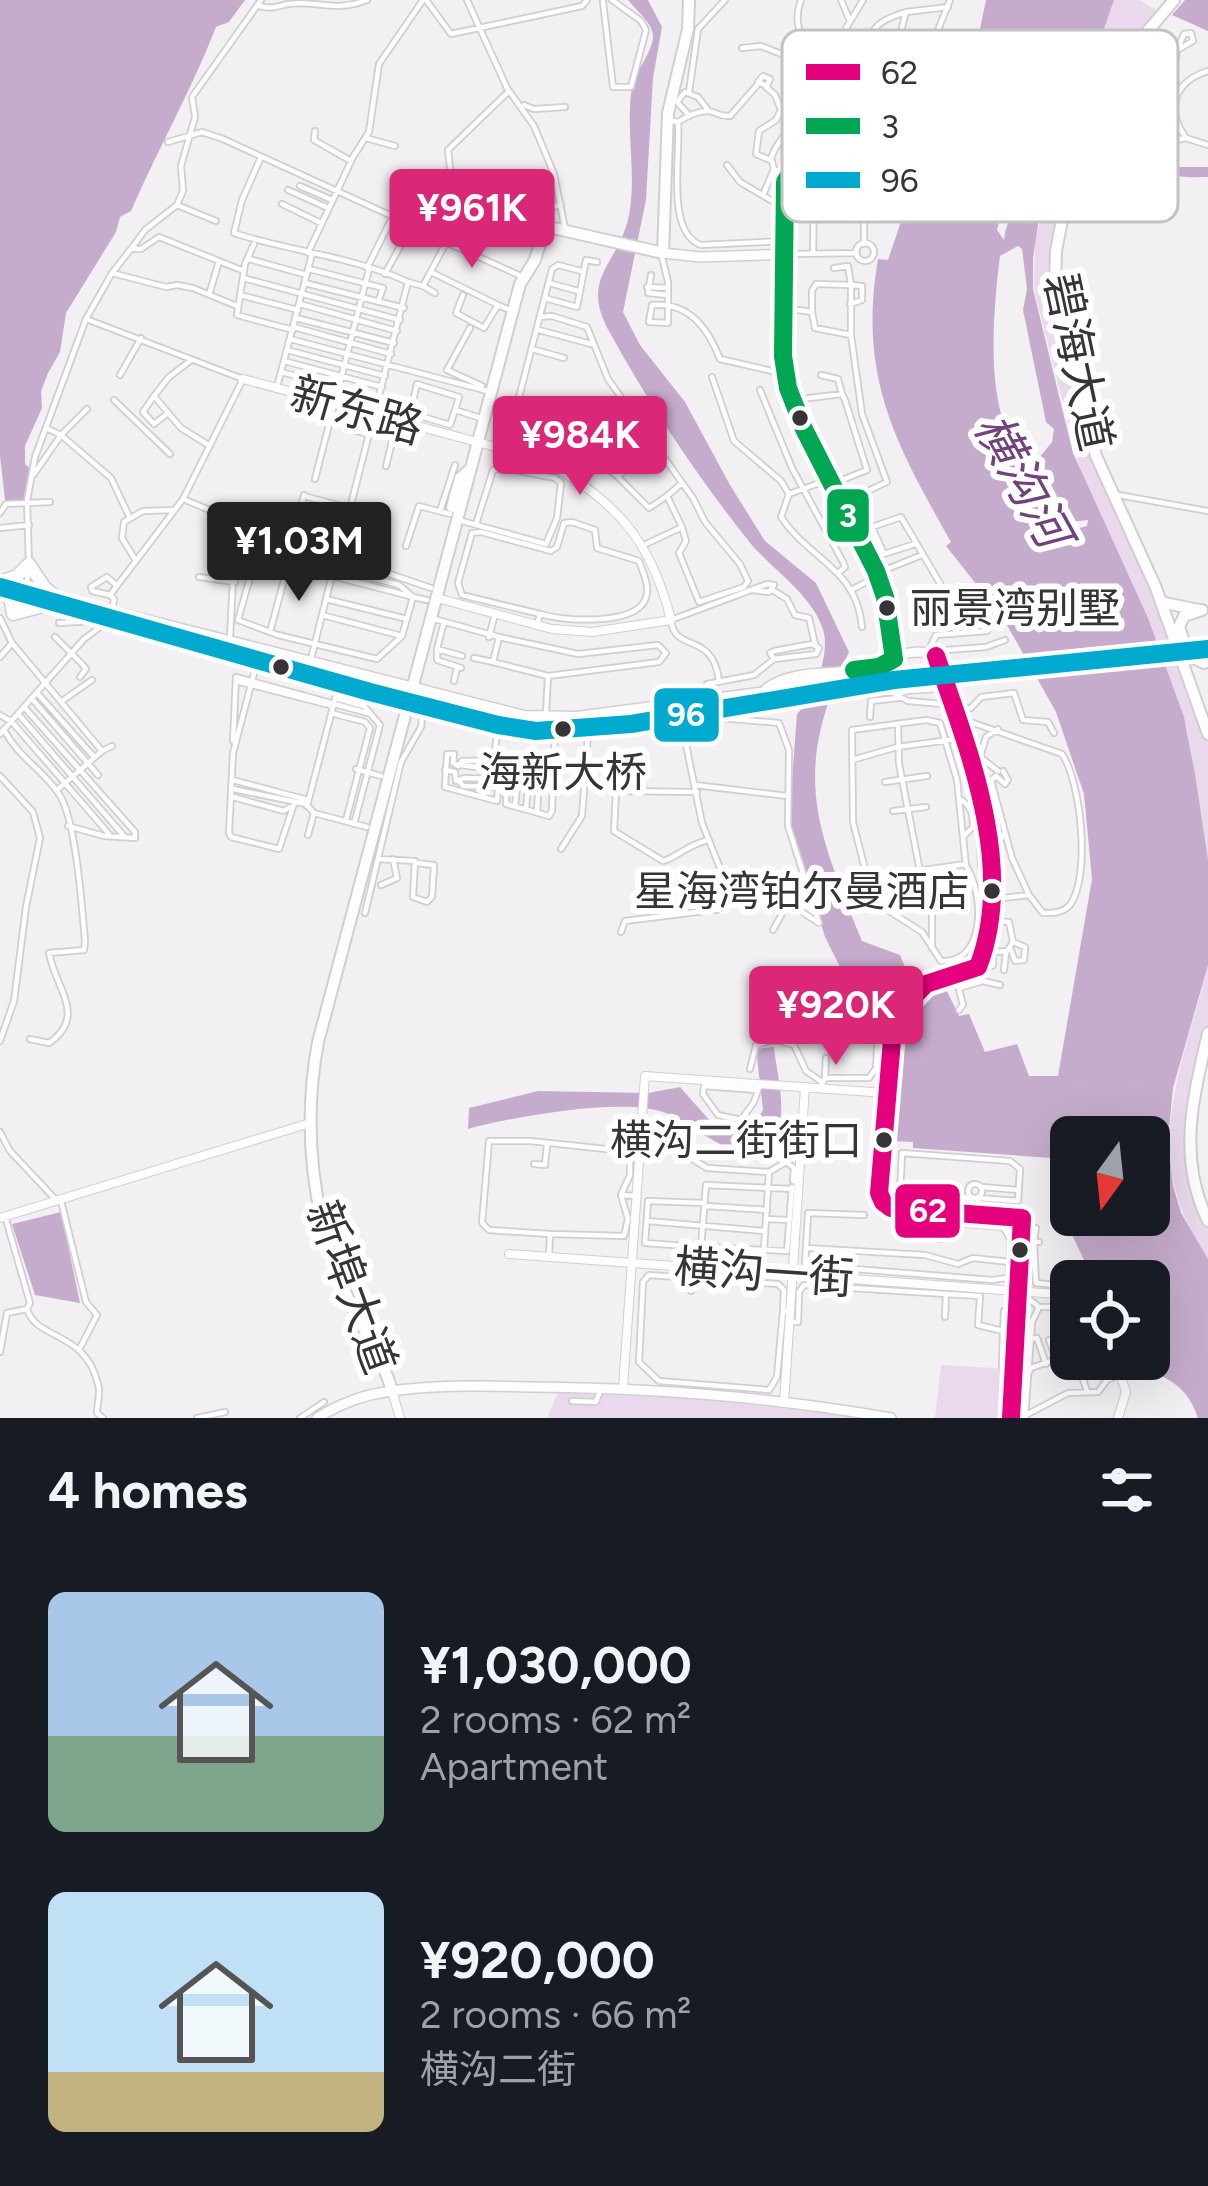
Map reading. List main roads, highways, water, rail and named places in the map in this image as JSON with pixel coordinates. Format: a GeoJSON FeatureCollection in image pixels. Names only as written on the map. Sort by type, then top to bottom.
{"type":"FeatureCollection","features":[{"type":"Feature","properties":{"kind":"highway"},"geometry":{"type":"LineString","coordinates":[[0,585],[29,564],[57,601]]}},
{"type":"Feature","properties":{"kind":"highway"},"geometry":{"type":"LineString","coordinates":[[0,585],[257,662],[334,701],[406,695],[546,719],[679,710]]}},
{"type":"Feature","properties":{"kind":"highway"},"geometry":{"type":"LineString","coordinates":[[0,585],[10,597],[5,617]]}},
{"type":"Feature","properties":{"kind":"highway"},"geometry":{"type":"LineString","coordinates":[[5,617],[57,601]]}},
{"type":"Feature","properties":{"kind":"highway"},"geometry":{"type":"LineString","coordinates":[[108,616],[310,663],[498,725],[555,731],[588,730],[793,691],[894,659]]}},
{"type":"Feature","properties":{"kind":"highway"},"geometry":{"type":"LineString","coordinates":[[793,691],[899,692]]}},
{"type":"Feature","properties":{"kind":"main road"},"geometry":{"type":"LineString","coordinates":[[661,251],[673,121],[688,29],[687,0]]}},
{"type":"Feature","properties":{"kind":"main road"},"geometry":{"type":"LineString","coordinates":[[661,251],[662,126],[687,0]]}},
{"type":"Feature","properties":{"kind":"main road","name":"碧海大道"},"geometry":{"type":"LineString","coordinates":[[1151,30],[1176,0]]}},
{"type":"Feature","properties":{"kind":"main road","name":"碧海大道"},"geometry":{"type":"LineString","coordinates":[[1066,222],[1058,245],[1059,302],[1095,443],[1208,723]]}},
{"type":"Feature","properties":{"kind":"main road","name":"新埠大道"},"geometry":{"type":"LineString","coordinates":[[455,494],[456,472],[468,470],[478,444],[512,311],[543,234],[553,228],[565,229],[661,251]]}},
{"type":"Feature","properties":{"kind":"main road"},"geometry":{"type":"LineString","coordinates":[[661,251],[700,257],[785,251],[784,374],[791,401],[878,574],[899,692],[946,681],[975,758],[994,899],[990,936],[978,967],[926,984],[905,1002],[891,1028],[879,1190],[881,1200],[891,1208],[943,1216],[1020,1216],[1032,1242],[1019,1292],[1011,1418]]}},
{"type":"Feature","properties":{"kind":"main road","name":"新埠大道"},"geometry":{"type":"LineString","coordinates":[[307,1125],[316,1047],[449,515],[478,444]]}},
{"type":"Feature","properties":{"kind":"main road","name":"碧海大道"},"geometry":{"type":"LineString","coordinates":[[1113,494],[1165,603],[1208,734]]}},
{"type":"Feature","properties":{"kind":"main road","name":"新埠大道"},"geometry":{"type":"LineString","coordinates":[[392,1391],[333,1260],[316,1193],[307,1125],[311,1039],[361,825],[430,618],[431,596]]}},
{"type":"Feature","properties":{"kind":"main road"},"geometry":{"type":"LineString","coordinates":[[1165,603],[1205,611]]}},
{"type":"Feature","properties":{"kind":"main road"},"geometry":{"type":"LineString","coordinates":[[1205,611],[1184,616],[1179,627],[1189,656],[1206,663]]}},
{"type":"Feature","properties":{"kind":"main road"},"geometry":{"type":"LineString","coordinates":[[793,691],[1208,646]]}},
{"type":"Feature","properties":{"kind":"main road"},"geometry":{"type":"LineString","coordinates":[[894,659],[928,652],[938,658],[937,683]]}},
{"type":"Feature","properties":{"kind":"main road"},"geometry":{"type":"LineString","coordinates":[[1186,669],[1206,663]]}},
{"type":"Feature","properties":{"kind":"main road"},"geometry":{"type":"LineString","coordinates":[[972,969],[988,968],[1006,949],[990,936]]}},
{"type":"Feature","properties":{"kind":"main road"},"geometry":{"type":"LineString","coordinates":[[1208,1033],[1192,1162],[1208,1218]]}},
{"type":"Feature","properties":{"kind":"main road"},"geometry":{"type":"LineString","coordinates":[[1199,1100],[1208,1042]]}},
{"type":"Feature","properties":{"kind":"main road"},"geometry":{"type":"LineString","coordinates":[[317,1418],[350,1401],[392,1391],[623,1388],[708,1391],[891,1418]]}},
{"type":"Feature","properties":{"kind":"water"},"geometry":{"type":"Polygon","coordinates":[[[0,0],[245,0],[229,22],[216,27],[131,211],[120,217],[116,232],[66,313],[60,352],[41,391],[42,408],[25,446],[25,464],[32,470],[24,502],[5,500],[0,456],[0,0]]]}},
{"type":"Feature","properties":{"kind":"water","name":"横沟河"},"geometry":{"type":"Polygon","coordinates":[[[628,0],[648,0],[662,27],[653,78],[646,200],[623,312],[640,345],[685,402],[765,541],[816,583],[849,652],[831,694],[815,766],[822,830],[845,900],[862,941],[900,955],[909,977],[927,996],[946,989],[959,1016],[969,1014],[985,1052],[1017,1044],[1029,1076],[1058,1076],[1092,879],[1084,794],[1056,712],[1003,618],[946,546],[951,542],[913,473],[886,408],[873,339],[878,259],[888,260],[901,222],[999,222],[997,230],[1004,240],[1009,222],[1038,222],[1033,289],[1073,453],[1148,618],[1184,717],[1208,860],[1208,965],[1173,1088],[1170,1119],[1050,1116],[1050,1158],[913,1148],[913,1142],[893,1141],[899,1035],[912,1005],[867,975],[854,979],[844,975],[825,937],[789,820],[797,714],[819,675],[825,651],[823,630],[810,604],[756,550],[692,465],[601,314],[599,284],[629,215],[632,88],[650,50],[652,32],[628,0]],[[1018,246],[1000,256],[994,346],[997,395],[1040,497],[1065,532],[1087,526],[1088,520],[1070,522],[1062,515],[1039,458],[1052,442],[1054,429],[1046,422],[1023,310],[1027,289],[1018,246]]]}},
{"type":"Feature","properties":{"kind":"water"},"geometry":{"type":"Polygon","coordinates":[[[986,0],[1114,0],[1104,30],[980,30],[986,0]]]}},
{"type":"Feature","properties":{"kind":"water"},"geometry":{"type":"Polygon","coordinates":[[[1185,0],[1208,0],[1208,31],[1172,15],[1185,0]]]}},
{"type":"Feature","properties":{"kind":"water"},"geometry":{"type":"Polygon","coordinates":[[[1178,167],[1208,167],[1208,177],[1178,177],[1178,167]]]}},
{"type":"Feature","properties":{"kind":"water"},"geometry":{"type":"Polygon","coordinates":[[[774,1047],[780,1119],[777,1132],[757,1152],[731,1149],[675,1117],[645,1108],[566,1110],[468,1129],[469,1108],[538,1091],[648,1093],[680,1087],[712,1123],[752,1128],[763,1110],[756,1049],[774,1047]]]}},
{"type":"Feature","properties":{"kind":"water"},"geometry":{"type":"Polygon","coordinates":[[[1170,1158],[1181,1213],[1208,1259],[1208,1418],[1198,1418],[1186,1394],[1169,1380],[1170,1260],[1084,1260],[1073,1236],[1170,1236],[1170,1158]]]}},
{"type":"Feature","properties":{"kind":"water"},"geometry":{"type":"Polygon","coordinates":[[[61,1212],[80,1303],[35,1295],[12,1224],[61,1212]]]}},
{"type":"Feature","properties":{"kind":"place","name":"丽景湾别墅"},"geometry":{"type":"Point","coordinates":[887,608]}},
{"type":"Feature","properties":{"kind":"place","name":"海新大桥"},"geometry":{"type":"Point","coordinates":[563,729]}},
{"type":"Feature","properties":{"kind":"place","name":"星海湾铂尔曼酒店"},"geometry":{"type":"Point","coordinates":[992,891]}},
{"type":"Feature","properties":{"kind":"place","name":"横沟二街街口"},"geometry":{"type":"Point","coordinates":[884,1140]}}]}
